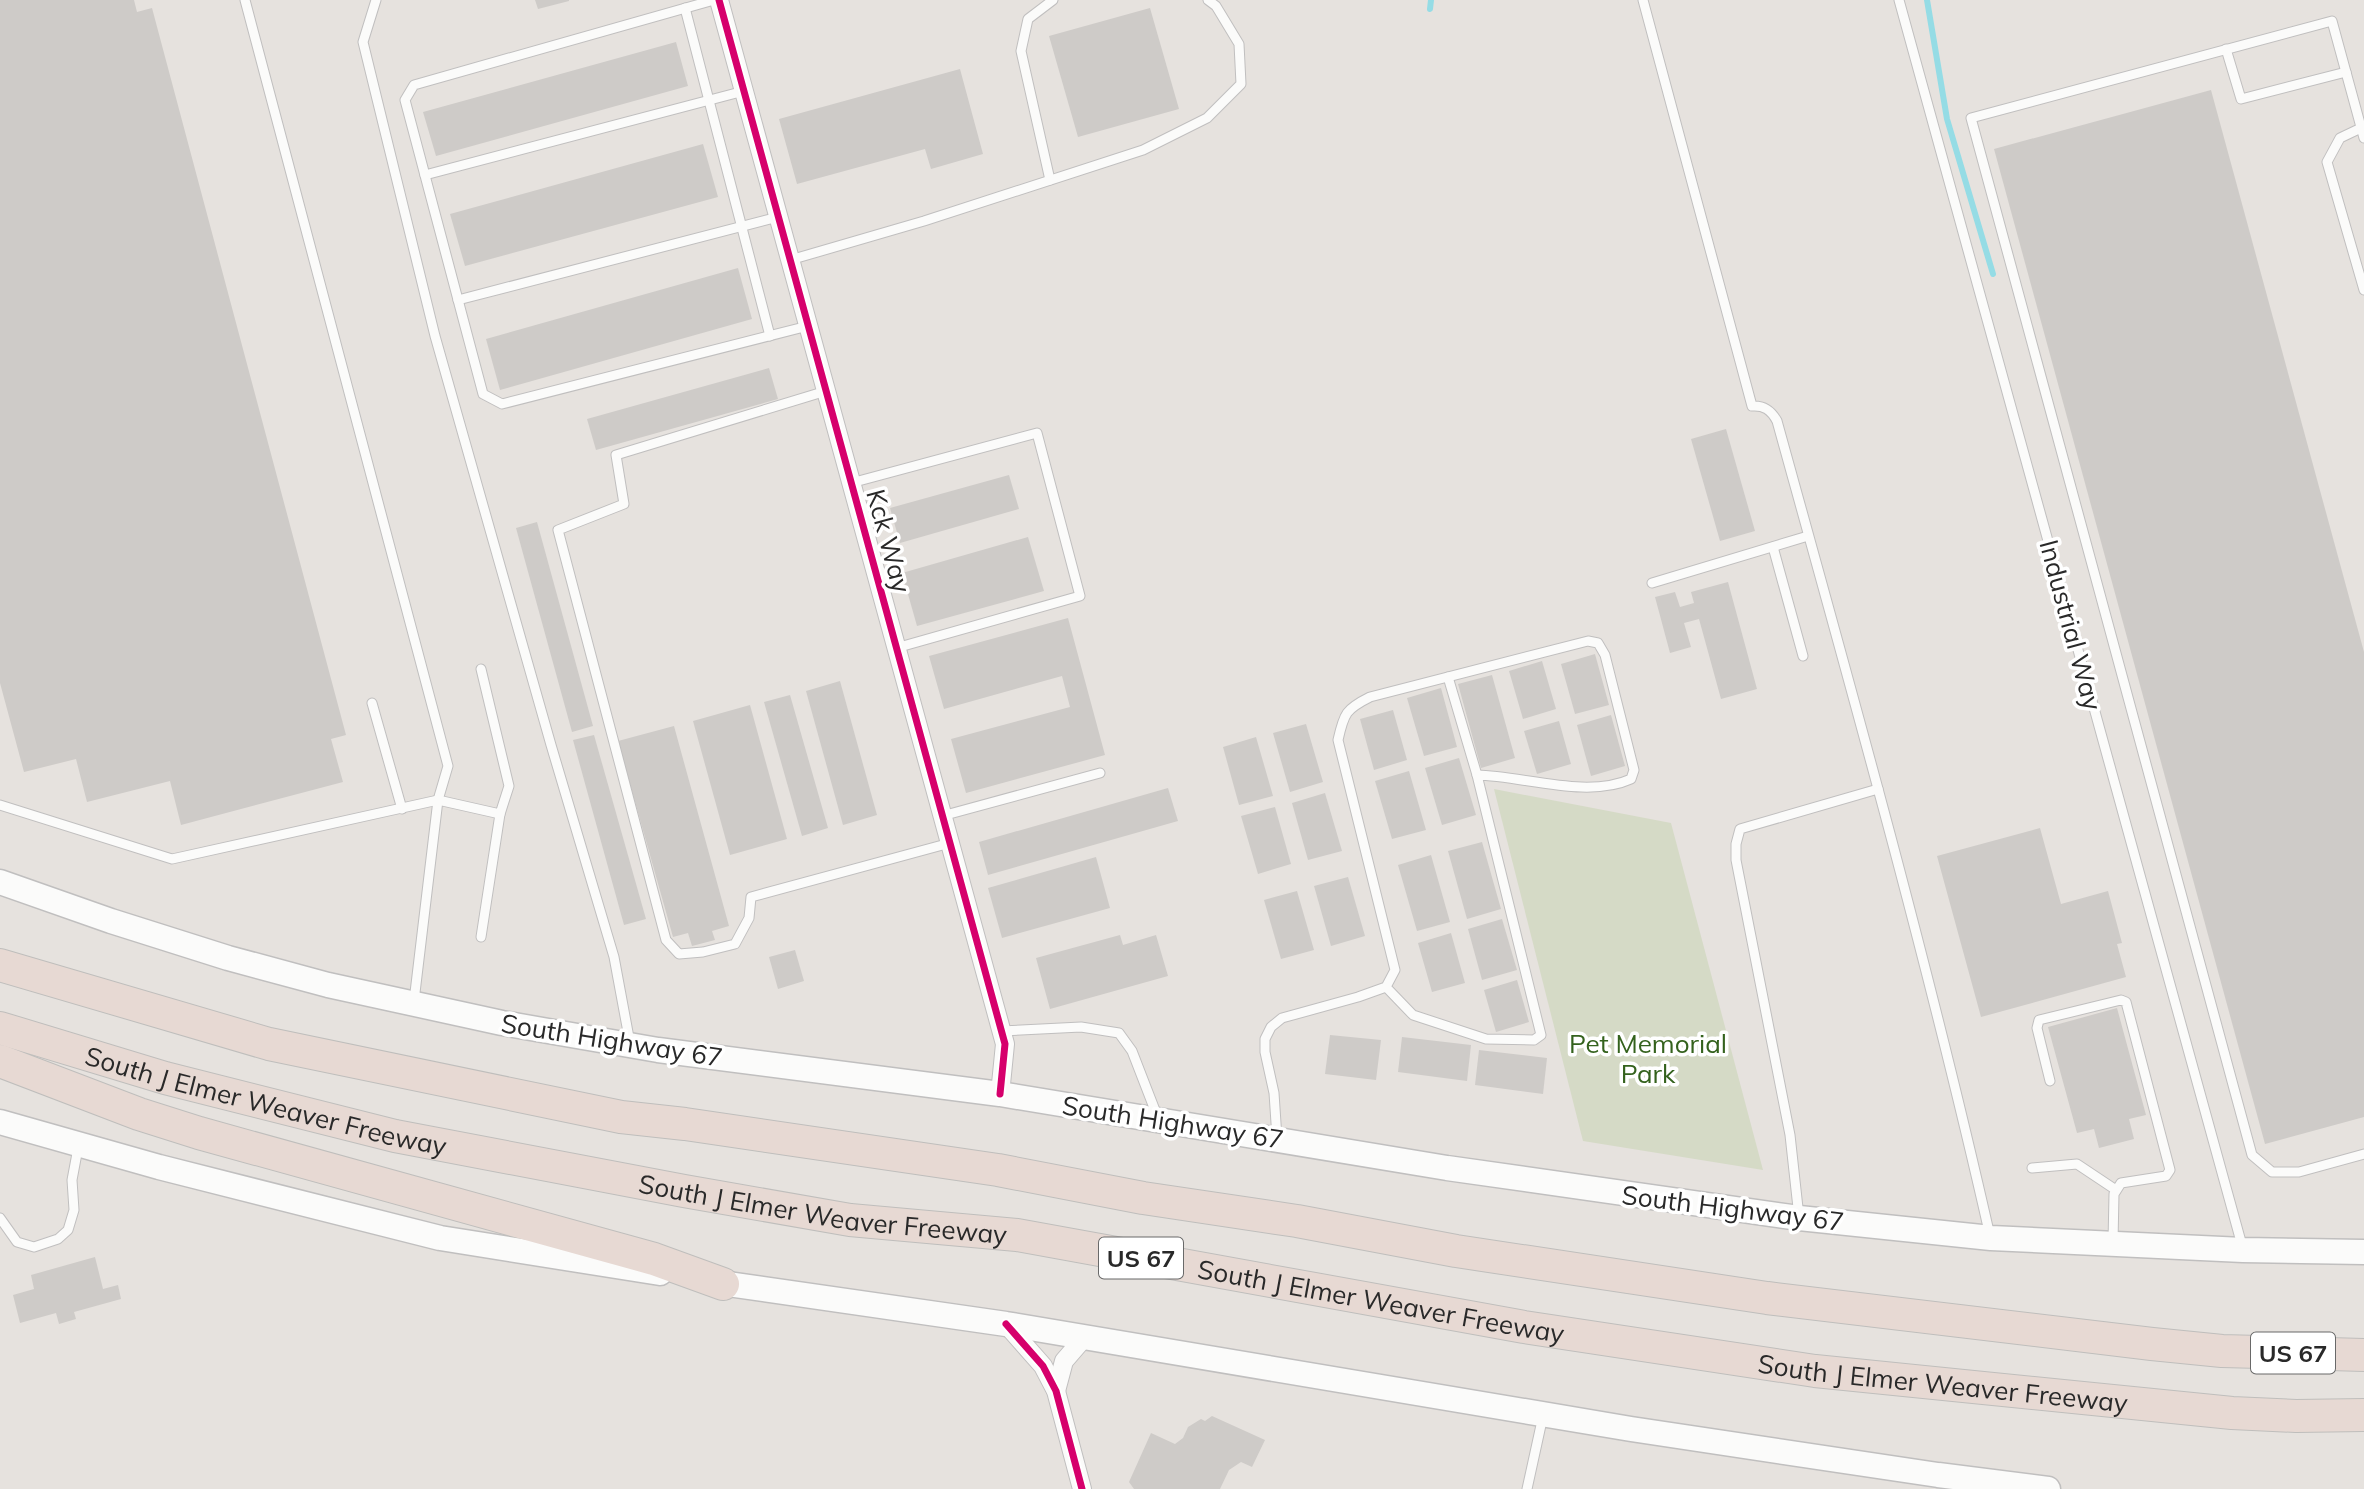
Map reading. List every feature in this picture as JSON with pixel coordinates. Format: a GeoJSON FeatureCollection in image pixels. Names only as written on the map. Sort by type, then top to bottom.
{"type":"FeatureCollection","features":[{"type":"Feature","properties":{"kind":"highway","name":"South J Elmer Weaver Freeway"},"geometry":{"type":"LineString","coordinates":[[0,965],[269,1044],[621,1117],[998,1170],[1143,1198],[1297,1221],[1456,1251],[1767,1298],[1980,1325],[2222,1351],[2364,1355]]}},
{"type":"Feature","properties":{"kind":"highway","name":"South J Elmer Weaver Freeway"},"geometry":{"type":"LineString","coordinates":[[0,1028],[165,1078],[395,1136],[850,1220],[1017,1235],[1524,1326],[1815,1371],[2232,1413],[2364,1415]]}},
{"type":"Feature","properties":{"kind":"highway"},"geometry":{"type":"LineString","coordinates":[[0,1061],[139,1114],[199,1133],[654,1259],[723,1283]]}},
{"type":"Feature","properties":{"kind":"highway"},"geometry":{"type":"LineString","coordinates":[[2222,1351],[2364,1335]]}},
{"type":"Feature","properties":{"kind":"highway"},"geometry":{"type":"LineString","coordinates":[[2296,1416],[2364,1437]]}},
{"type":"Feature","properties":{"kind":"main road","name":"South Highway 67"},"geometry":{"type":"LineString","coordinates":[[0,882],[228,958],[328,985],[502,1023],[631,1045],[1000,1094],[1447,1168],[1799,1218],[1991,1238],[2243,1250],[2364,1252]]}},
{"type":"Feature","properties":{"kind":"main road"},"geometry":{"type":"LineString","coordinates":[[0,1122],[159,1167],[440,1238],[1006,1324],[1083,1339],[1925,1474],[2048,1489]]}},
{"type":"Feature","properties":{"kind":"street","name":"Kck Way"},"geometry":{"type":"LineString","coordinates":[[717,0],[1005,1044],[1000,1094]]}},
{"type":"Feature","properties":{"kind":"street"},"geometry":{"type":"LineString","coordinates":[[1006,1324],[1043,1366],[1056,1391],[1082,1489]]}},
{"type":"Feature","properties":{"kind":"street"},"geometry":{"type":"LineString","coordinates":[[1056,1391],[1064,1361],[1083,1339]]}},
{"type":"Feature","properties":{"kind":"lane"},"geometry":{"type":"LineString","coordinates":[[245,0],[448,766],[438,800],[413,1004]]}},
{"type":"Feature","properties":{"kind":"lane"},"geometry":{"type":"LineString","coordinates":[[376,0],[363,42],[366,55],[435,336],[614,957],[631,1045]]}},
{"type":"Feature","properties":{"kind":"lane"},"geometry":{"type":"LineString","coordinates":[[717,0],[414,85],[405,100],[483,394],[502,404],[808,326]]}},
{"type":"Feature","properties":{"kind":"lane"},"geometry":{"type":"LineString","coordinates":[[1050,180],[1021,51],[1028,19],[1053,0]]}},
{"type":"Feature","properties":{"kind":"lane"},"geometry":{"type":"LineString","coordinates":[[790,260],[924,221],[1143,150],[1208,118],[1241,84],[1239,44],[1216,6],[1208,0]]}},
{"type":"Feature","properties":{"kind":"lane"},"geometry":{"type":"LineString","coordinates":[[1643,0],[1752,406],[1760,405],[1772,412],[1777,421],[1956,1084],[1991,1238]]}},
{"type":"Feature","properties":{"kind":"lane","name":"Industrial Way"},"geometry":{"type":"LineString","coordinates":[[1899,0],[2243,1250]]}},
{"type":"Feature","properties":{"kind":"lane"},"geometry":{"type":"LineString","coordinates":[[685,8],[770,336]]}},
{"type":"Feature","properties":{"kind":"lane"},"geometry":{"type":"LineString","coordinates":[[2364,290],[2326,162],[2340,138],[2363,133],[2332,21],[1971,118],[2252,1155],[2272,1172],[2299,1172],[2364,1154]]}},
{"type":"Feature","properties":{"kind":"lane"},"geometry":{"type":"LineString","coordinates":[[2226,49],[2241,99],[2346,72]]}},
{"type":"Feature","properties":{"kind":"lane"},"geometry":{"type":"LineString","coordinates":[[425,175],[744,91]]}},
{"type":"Feature","properties":{"kind":"lane"},"geometry":{"type":"LineString","coordinates":[[458,300],[778,217]]}},
{"type":"Feature","properties":{"kind":"lane"},"geometry":{"type":"LineString","coordinates":[[826,391],[616,455],[624,504],[558,530],[666,940],[679,954],[703,952],[735,944],[749,918],[751,897],[950,843]]}},
{"type":"Feature","properties":{"kind":"lane"},"geometry":{"type":"LineString","coordinates":[[851,484],[1037,433],[1080,596],[896,648]]}},
{"type":"Feature","properties":{"kind":"lane"},"geometry":{"type":"LineString","coordinates":[[1652,583],[1808,536]]}},
{"type":"Feature","properties":{"kind":"lane"},"geometry":{"type":"LineString","coordinates":[[1773,547],[1803,656]]}},
{"type":"Feature","properties":{"kind":"lane"},"geometry":{"type":"LineString","coordinates":[[1277,1140],[1274,1093],[1265,1052],[1265,1039],[1271,1027],[1282,1018],[1386,987],[1395,970],[1338,740],[1343,718],[1351,707],[1370,697],[1588,641],[1598,643],[1605,655],[1634,770],[1631,779],[1586,787],[1499,775],[1477,775]]}},
{"type":"Feature","properties":{"kind":"lane"},"geometry":{"type":"LineString","coordinates":[[481,669],[509,786],[500,814],[481,937]]}},
{"type":"Feature","properties":{"kind":"lane"},"geometry":{"type":"LineString","coordinates":[[1386,987],[1413,1015],[1486,1039],[1534,1040],[1541,1035],[1477,775],[1448,677]]}},
{"type":"Feature","properties":{"kind":"lane"},"geometry":{"type":"LineString","coordinates":[[372,704],[402,809]]}},
{"type":"Feature","properties":{"kind":"lane"},"geometry":{"type":"LineString","coordinates":[[943,816],[1100,773]]}},
{"type":"Feature","properties":{"kind":"lane"},"geometry":{"type":"LineString","coordinates":[[1799,1218],[1790,1135],[1736,860],[1736,844],[1740,829],[1878,789]]}},
{"type":"Feature","properties":{"kind":"lane"},"geometry":{"type":"LineString","coordinates":[[0,805],[172,859],[438,800],[500,814]]}},
{"type":"Feature","properties":{"kind":"lane"},"geometry":{"type":"LineString","coordinates":[[2050,1081],[2037,1028],[2039,1020],[2121,1000],[2126,1002],[2170,1170],[2166,1176],[2121,1183],[2116,1190],[2113,1244]]}},
{"type":"Feature","properties":{"kind":"lane"},"geometry":{"type":"LineString","coordinates":[[1001,1031],[1081,1027],[1119,1033],[1132,1051],[1159,1120]]}},
{"type":"Feature","properties":{"kind":"lane"},"geometry":{"type":"LineString","coordinates":[[0,1218],[17,1242],[34,1247],[58,1239],[68,1230],[74,1210],[72,1180],[78,1144]]}},
{"type":"Feature","properties":{"kind":"lane"},"geometry":{"type":"LineString","coordinates":[[2032,1168],[2077,1164],[2116,1190]]}},
{"type":"Feature","properties":{"kind":"lane"},"geometry":{"type":"LineString","coordinates":[[1527,1489],[1543,1414]]}},
{"type":"Feature","properties":{"kind":"green space","name":"Pet Memorial Park"},"geometry":{"type":"Polygon","coordinates":[[[1494,789],[1671,823],[1763,1170],[1583,1141],[1494,789]]]}},
{"type":"Feature","properties":{"kind":"building"},"geometry":{"type":"Polygon","coordinates":[[[0,0],[134,0],[137,12],[152,8],[346,735],[331,739],[343,782],[181,825],[170,781],[87,802],[76,759],[24,772],[0,683],[0,0]]]}},
{"type":"Feature","properties":{"kind":"building"},"geometry":{"type":"Polygon","coordinates":[[[535,0],[569,0],[569,1],[538,9],[535,0]]]}},
{"type":"Feature","properties":{"kind":"building"},"geometry":{"type":"Polygon","coordinates":[[[1150,8],[1179,109],[1078,137],[1049,36],[1150,8]]]}},
{"type":"Feature","properties":{"kind":"building"},"geometry":{"type":"Polygon","coordinates":[[[676,42],[688,86],[436,156],[423,112],[676,42]]]}},
{"type":"Feature","properties":{"kind":"building"},"geometry":{"type":"Polygon","coordinates":[[[960,69],[983,154],[931,169],[925,149],[797,184],[779,119],[960,69]]]}},
{"type":"Feature","properties":{"kind":"building"},"geometry":{"type":"Polygon","coordinates":[[[2211,90],[2364,652],[2364,1117],[2265,1144],[1994,149],[2211,90]]]}},
{"type":"Feature","properties":{"kind":"building"},"geometry":{"type":"Polygon","coordinates":[[[703,144],[718,197],[465,266],[450,214],[703,144]]]}},
{"type":"Feature","properties":{"kind":"building"},"geometry":{"type":"Polygon","coordinates":[[[738,268],[752,319],[500,390],[486,339],[738,268]]]}},
{"type":"Feature","properties":{"kind":"building"},"geometry":{"type":"Polygon","coordinates":[[[769,368],[778,399],[596,450],[587,419],[769,368]]]}},
{"type":"Feature","properties":{"kind":"building"},"geometry":{"type":"Polygon","coordinates":[[[1726,429],[1755,531],[1720,541],[1691,439],[1726,429]]]}},
{"type":"Feature","properties":{"kind":"building"},"geometry":{"type":"Polygon","coordinates":[[[1009,475],[1019,509],[900,543],[890,508],[1009,475]]]}},
{"type":"Feature","properties":{"kind":"building"},"geometry":{"type":"Polygon","coordinates":[[[537,522],[593,726],[572,732],[516,528],[537,522]]]}},
{"type":"Feature","properties":{"kind":"building"},"geometry":{"type":"Polygon","coordinates":[[[1028,537],[1044,591],[917,626],[902,573],[1028,537]]]}},
{"type":"Feature","properties":{"kind":"building"},"geometry":{"type":"Polygon","coordinates":[[[1728,582],[1757,689],[1721,699],[1699,619],[1684,623],[1691,647],[1670,653],[1655,597],[1675,592],[1680,607],[1694,603],[1691,592],[1728,582]]]}},
{"type":"Feature","properties":{"kind":"building"},"geometry":{"type":"Polygon","coordinates":[[[1068,618],[1105,755],[966,793],[951,739],[1070,707],[1062,676],[944,709],[929,656],[1068,618]]]}},
{"type":"Feature","properties":{"kind":"building"},"geometry":{"type":"Polygon","coordinates":[[[1595,654],[1609,705],[1575,714],[1561,664],[1595,654]]]}},
{"type":"Feature","properties":{"kind":"building"},"geometry":{"type":"Polygon","coordinates":[[[1542,661],[1556,709],[1523,719],[1509,671],[1542,661]]]}},
{"type":"Feature","properties":{"kind":"building"},"geometry":{"type":"Polygon","coordinates":[[[1492,675],[1515,758],[1481,768],[1458,684],[1492,675]]]}},
{"type":"Feature","properties":{"kind":"building"},"geometry":{"type":"Polygon","coordinates":[[[840,681],[877,815],[843,825],[806,691],[840,681]]]}},
{"type":"Feature","properties":{"kind":"building"},"geometry":{"type":"Polygon","coordinates":[[[1441,688],[1457,747],[1424,756],[1407,698],[1441,688]]]}},
{"type":"Feature","properties":{"kind":"building"},"geometry":{"type":"Polygon","coordinates":[[[790,695],[828,828],[802,836],[764,702],[790,695]]]}},
{"type":"Feature","properties":{"kind":"building"},"geometry":{"type":"Polygon","coordinates":[[[750,705],[787,839],[730,855],[693,721],[750,705]]]}},
{"type":"Feature","properties":{"kind":"building"},"geometry":{"type":"Polygon","coordinates":[[[1393,710],[1407,760],[1374,770],[1360,719],[1393,710]]]}},
{"type":"Feature","properties":{"kind":"building"},"geometry":{"type":"Polygon","coordinates":[[[1611,715],[1625,766],[1591,776],[1577,725],[1611,715]]]}},
{"type":"Feature","properties":{"kind":"building"},"geometry":{"type":"Polygon","coordinates":[[[1559,721],[1571,764],[1537,774],[1524,731],[1559,721]]]}},
{"type":"Feature","properties":{"kind":"building"},"geometry":{"type":"Polygon","coordinates":[[[1306,724],[1323,782],[1290,792],[1273,733],[1306,724]]]}},
{"type":"Feature","properties":{"kind":"building"},"geometry":{"type":"Polygon","coordinates":[[[674,726],[729,926],[712,931],[715,940],[692,946],[688,933],[673,937],[618,741],[674,726]]]}},
{"type":"Feature","properties":{"kind":"building"},"geometry":{"type":"Polygon","coordinates":[[[594,735],[646,919],[624,925],[573,740],[594,735]]]}},
{"type":"Feature","properties":{"kind":"building"},"geometry":{"type":"Polygon","coordinates":[[[1256,737],[1273,796],[1239,805],[1223,747],[1256,737]]]}},
{"type":"Feature","properties":{"kind":"building"},"geometry":{"type":"Polygon","coordinates":[[[1459,758],[1476,815],[1442,825],[1425,768],[1459,758]]]}},
{"type":"Feature","properties":{"kind":"building"},"geometry":{"type":"Polygon","coordinates":[[[1409,771],[1426,830],[1392,839],[1375,781],[1409,771]]]}},
{"type":"Feature","properties":{"kind":"building"},"geometry":{"type":"Polygon","coordinates":[[[1168,788],[1178,821],[988,875],[979,842],[1168,788]]]}},
{"type":"Feature","properties":{"kind":"building"},"geometry":{"type":"Polygon","coordinates":[[[1325,793],[1342,851],[1308,860],[1292,803],[1325,793]]]}},
{"type":"Feature","properties":{"kind":"building"},"geometry":{"type":"Polygon","coordinates":[[[1275,807],[1291,864],[1258,874],[1241,816],[1275,807]]]}},
{"type":"Feature","properties":{"kind":"building"},"geometry":{"type":"Polygon","coordinates":[[[2040,828],[2061,904],[2108,891],[2122,943],[2117,944],[2126,977],[1981,1017],[1937,856],[2040,828]]]}},
{"type":"Feature","properties":{"kind":"building"},"geometry":{"type":"Polygon","coordinates":[[[1482,842],[1501,909],[1467,919],[1448,851],[1482,842]]]}},
{"type":"Feature","properties":{"kind":"building"},"geometry":{"type":"Polygon","coordinates":[[[1431,855],[1450,922],[1417,931],[1398,865],[1431,855]]]}},
{"type":"Feature","properties":{"kind":"building"},"geometry":{"type":"Polygon","coordinates":[[[1096,857],[1110,908],[1002,938],[988,888],[1096,857]]]}},
{"type":"Feature","properties":{"kind":"building"},"geometry":{"type":"Polygon","coordinates":[[[1348,877],[1365,936],[1331,946],[1314,886],[1348,877]]]}},
{"type":"Feature","properties":{"kind":"building"},"geometry":{"type":"Polygon","coordinates":[[[1297,891],[1314,950],[1281,959],[1264,900],[1297,891]]]}},
{"type":"Feature","properties":{"kind":"building"},"geometry":{"type":"Polygon","coordinates":[[[1502,919],[1517,970],[1482,980],[1468,929],[1502,919]]]}},
{"type":"Feature","properties":{"kind":"building"},"geometry":{"type":"Polygon","coordinates":[[[1451,933],[1465,983],[1432,992],[1418,943],[1451,933]]]}},
{"type":"Feature","properties":{"kind":"building"},"geometry":{"type":"Polygon","coordinates":[[[1120,935],[1123,945],[1156,935],[1168,976],[1050,1009],[1036,958],[1120,935]]]}},
{"type":"Feature","properties":{"kind":"building"},"geometry":{"type":"Polygon","coordinates":[[[795,950],[804,981],[778,989],[769,957],[795,950]]]}},
{"type":"Feature","properties":{"kind":"building"},"geometry":{"type":"Polygon","coordinates":[[[1517,980],[1529,1022],[1496,1032],[1484,990],[1517,980]]]}},
{"type":"Feature","properties":{"kind":"building"},"geometry":{"type":"Polygon","coordinates":[[[2117,1008],[2146,1115],[2129,1119],[2134,1139],[2099,1148],[2094,1129],[2077,1133],[2048,1027],[2117,1008]]]}},
{"type":"Feature","properties":{"kind":"building"},"geometry":{"type":"Polygon","coordinates":[[[1330,1035],[1381,1040],[1376,1080],[1325,1074],[1330,1035]]]}},
{"type":"Feature","properties":{"kind":"building"},"geometry":{"type":"Polygon","coordinates":[[[1402,1037],[1471,1045],[1467,1081],[1398,1072],[1402,1037]]]}},
{"type":"Feature","properties":{"kind":"building"},"geometry":{"type":"Polygon","coordinates":[[[1479,1050],[1547,1058],[1543,1094],[1475,1085],[1479,1050]]]}},
{"type":"Feature","properties":{"kind":"building"},"geometry":{"type":"Polygon","coordinates":[[[95,1257],[103,1289],[118,1285],[121,1299],[74,1312],[76,1319],[59,1324],[56,1313],[20,1323],[13,1295],[34,1289],[31,1275],[95,1257]]]}},
{"type":"Feature","properties":{"kind":"building"},"geometry":{"type":"Polygon","coordinates":[[[1212,1416],[1265,1440],[1252,1467],[1241,1462],[1229,1470],[1220,1489],[1134,1489],[1129,1482],[1151,1433],[1175,1444],[1183,1438],[1188,1427],[1212,1416]]]}},
{"type":"Feature","properties":{"kind":"waterway"},"geometry":{"type":"LineString","coordinates":[[1430,9],[1431,0]]}},
{"type":"Feature","properties":{"kind":"waterway"},"geometry":{"type":"LineString","coordinates":[[1927,0],[1947,119],[1993,274]]}},
{"type":"Feature","properties":{"kind":"cycle path"},"geometry":{"type":"LineString","coordinates":[[719,0],[1005,1044],[1000,1094]]}},
{"type":"Feature","properties":{"kind":"cycle path"},"geometry":{"type":"LineString","coordinates":[[1006,1324],[1043,1366],[1056,1391],[1082,1489]]}}]}
